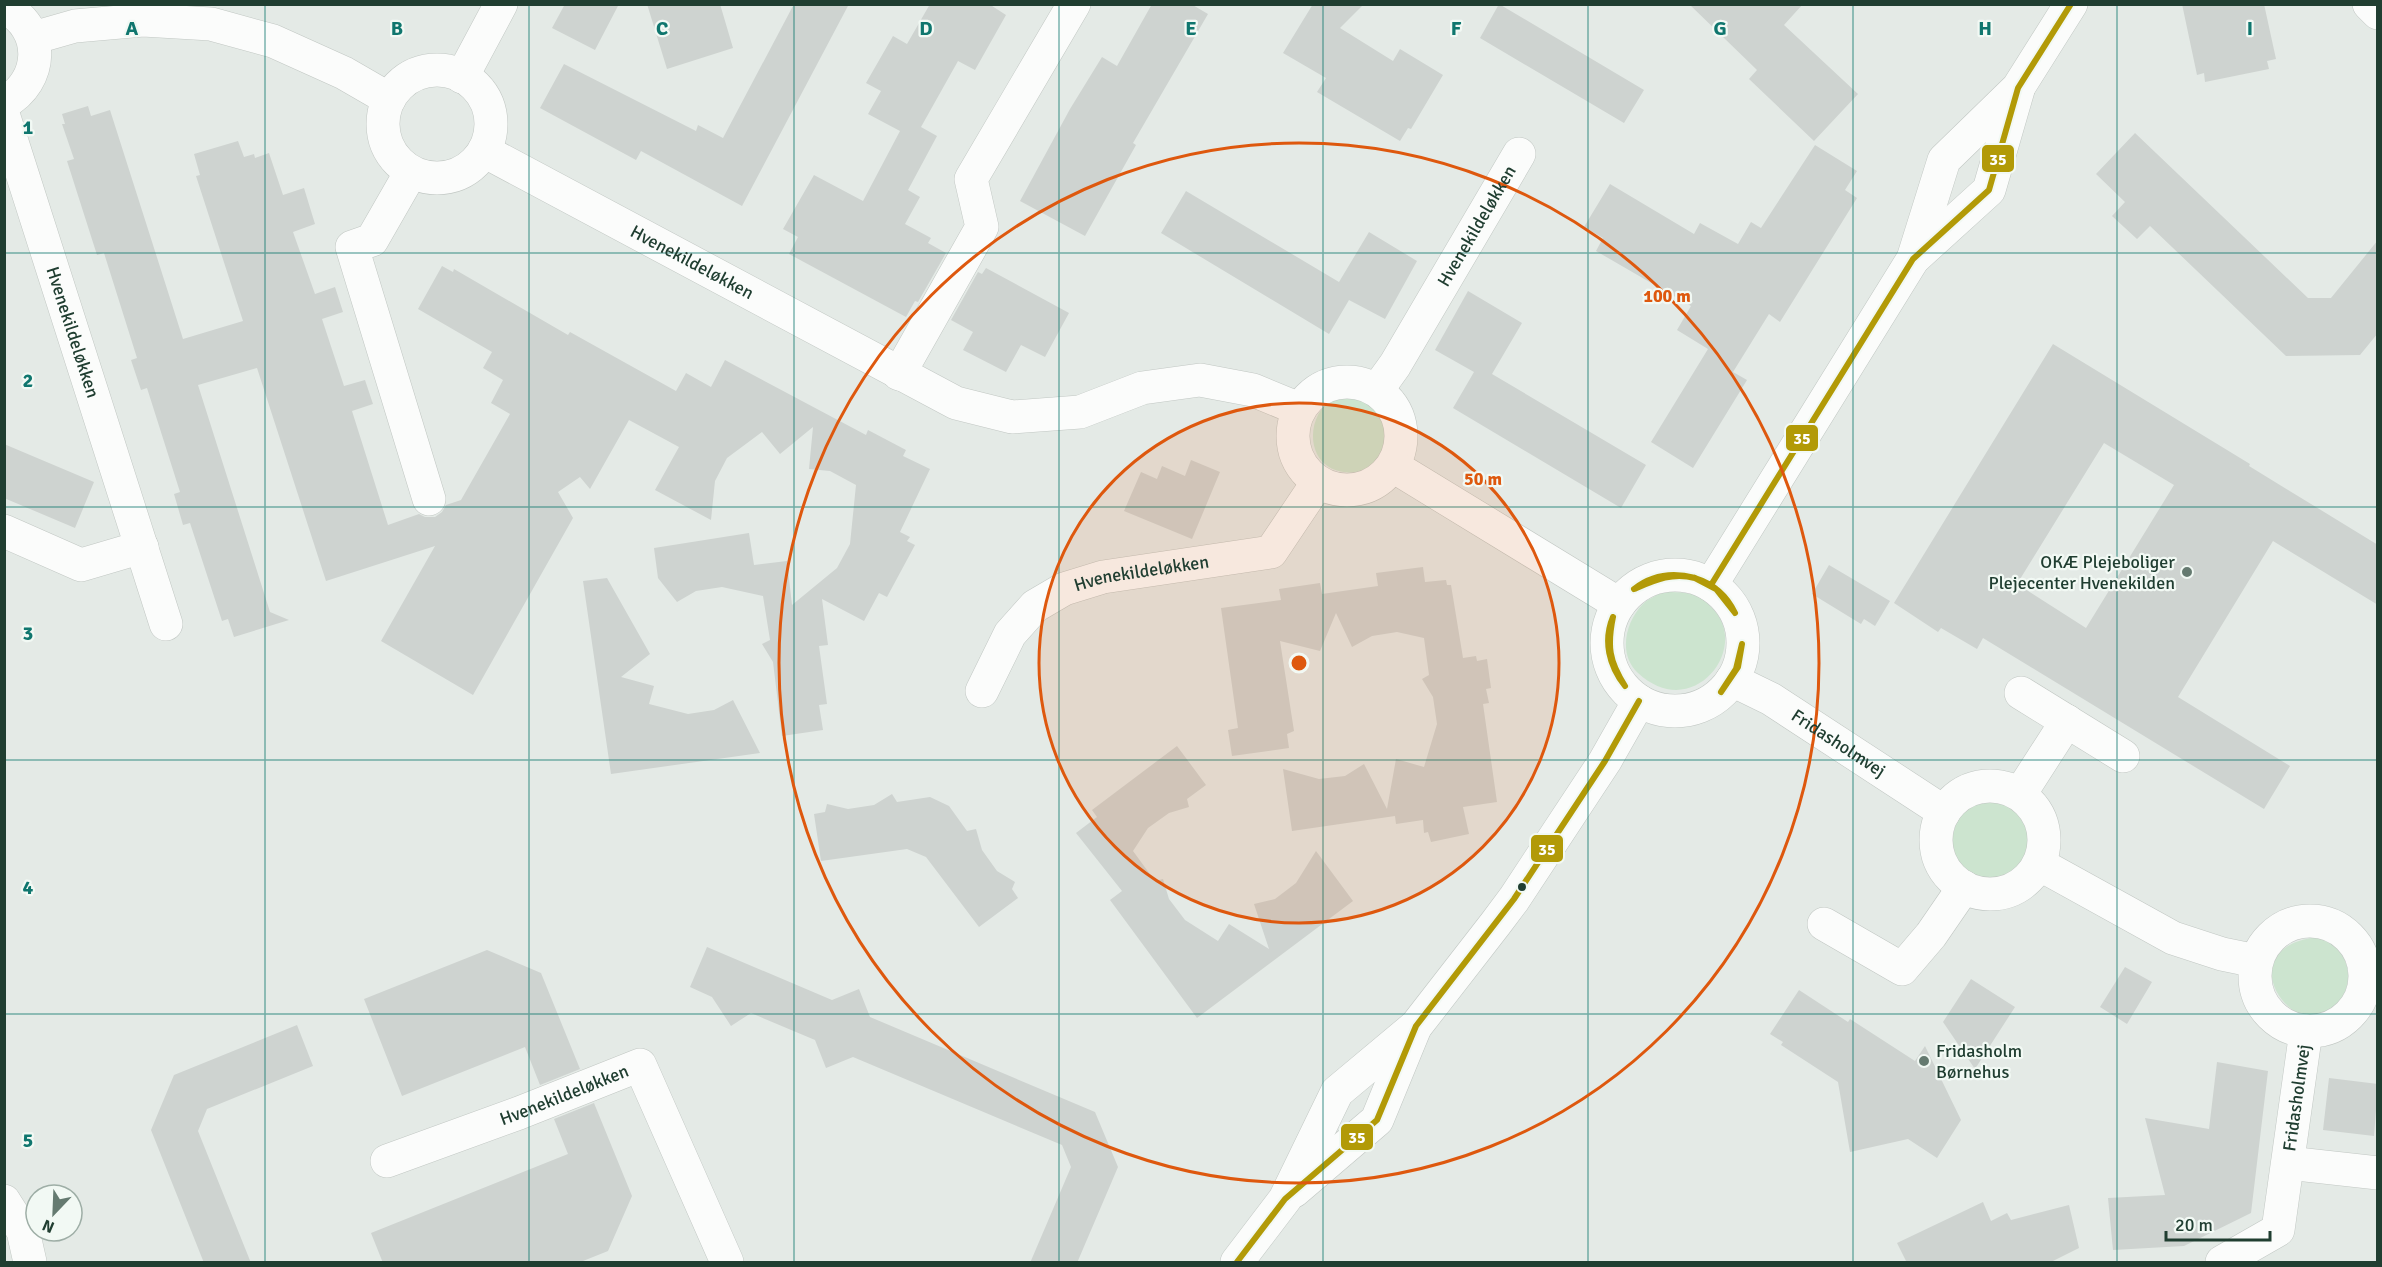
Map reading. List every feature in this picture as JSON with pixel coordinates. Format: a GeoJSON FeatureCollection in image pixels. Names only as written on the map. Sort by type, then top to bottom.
{"type":"FeatureCollection","features":[{"type":"Feature","properties":{"kind":"street"},"geometry":{"type":"LineString","coordinates":[[462,76],[501,4]]}},
{"type":"Feature","properties":{"kind":"street"},"geometry":{"type":"LineString","coordinates":[[899,374],[982,227],[971,179],[1074,4]]}},
{"type":"Feature","properties":{"kind":"street"},"geometry":{"type":"LineString","coordinates":[[1711,585],[1913,259],[1944,160],[2019,88],[2071,4]]}},
{"type":"Feature","properties":{"kind":"street"},"geometry":{"type":"LineString","coordinates":[[2368,4],[2378,13]]}},
{"type":"Feature","properties":{"kind":"street"},"geometry":{"type":"LineString","coordinates":[[4,7],[14,11],[25,23],[33,38],[36,54],[33,70],[26,85],[15,97],[4,103]]}},
{"type":"Feature","properties":{"kind":"street"},"geometry":{"type":"LineString","coordinates":[[33,38],[75,26],[143,20],[211,24],[273,41],[344,73],[389,99]]}},
{"type":"Feature","properties":{"kind":"street"},"geometry":{"type":"LineString","coordinates":[[429,71],[446,71],[462,76],[476,87],[486,101],[491,118],[490,135],[484,151],[474,164],[460,174],[444,179],[427,178],[411,172],[398,162],[388,148],[382,132],[383,115],[389,99],[399,85],[413,76],[429,71]]}},
{"type":"Feature","properties":{"kind":"street"},"geometry":{"type":"LineString","coordinates":[[1913,259],[1989,190],[2019,88]]}},
{"type":"Feature","properties":{"kind":"street","name":"Hvenekildeløkken"},"geometry":{"type":"LineString","coordinates":[[4,117],[166,624]]}},
{"type":"Feature","properties":{"kind":"street","name":"Hvenekildeløkken"},"geometry":{"type":"LineString","coordinates":[[484,151],[956,403],[1012,417],[1080,412],[1142,388],[1200,380],[1253,390],[1299,409]]}},
{"type":"Feature","properties":{"kind":"street","name":"Hvenekildeløkken"},"geometry":{"type":"LineString","coordinates":[[1377,390],[1395,365],[1520,154]]}},
{"type":"Feature","properties":{"kind":"street"},"geometry":{"type":"LineString","coordinates":[[411,172],[372,240],[352,247],[429,499]]}},
{"type":"Feature","properties":{"kind":"street"},"geometry":{"type":"LineString","coordinates":[[1343,382],[1360,383],[1377,390],[1390,401],[1398,416],[1402,433],[1400,450],[1393,466],[1382,479],[1367,487],[1350,491],[1334,489],[1318,482],[1305,471],[1297,457],[1293,442],[1293,425],[1299,409],[1311,396],[1326,386],[1343,382]]}},
{"type":"Feature","properties":{"kind":"street"},"geometry":{"type":"LineString","coordinates":[[1393,466],[1618,604]]}},
{"type":"Feature","properties":{"kind":"street","name":"Hvenekildeløkken"},"geometry":{"type":"LineString","coordinates":[[982,691],[1010,634],[1035,606],[1064,589],[1103,577],[1271,552],[1318,482]]}},
{"type":"Feature","properties":{"kind":"street"},"geometry":{"type":"LineString","coordinates":[[4,531],[81,565],[142,547]]}},
{"type":"Feature","properties":{"kind":"street"},"geometry":{"type":"LineString","coordinates":[[1671,575],[1692,576],[1711,585],[1727,599],[1738,618],[1743,639],[1741,660],[1732,680],[1718,696],[1700,706],[1680,711],[1659,709],[1640,701],[1623,687],[1611,668],[1607,646],[1609,624],[1618,604],[1633,589],[1651,579],[1671,575]]}},
{"type":"Feature","properties":{"kind":"street","name":"Fridasholmvej"},"geometry":{"type":"LineString","coordinates":[[1732,680],[1771,699],[1944,812]]}},
{"type":"Feature","properties":{"kind":"street"},"geometry":{"type":"LineString","coordinates":[[2020,693],[2123,756]]}},
{"type":"Feature","properties":{"kind":"street"},"geometry":{"type":"LineString","coordinates":[[1237,1263],[1285,1199],[1337,1092],[1416,1026],[1514,899],[1605,761],[1640,701]]}},
{"type":"Feature","properties":{"kind":"street"},"geometry":{"type":"LineString","coordinates":[[2020,794],[2067,721]]}},
{"type":"Feature","properties":{"kind":"street"},"geometry":{"type":"LineString","coordinates":[[1986,786],[2004,787],[2020,794],[2040,818],[2044,834],[2044,849],[2039,864],[2029,878],[2015,888],[1998,893],[1980,893],[1964,887],[1951,877],[1941,862],[1937,846],[1937,828],[1944,812],[1954,799],[1970,790],[1986,786]]}},
{"type":"Feature","properties":{"kind":"street"},"geometry":{"type":"LineString","coordinates":[[2039,864],[2172,938],[2223,954],[2256,961]]}},
{"type":"Feature","properties":{"kind":"street"},"geometry":{"type":"LineString","coordinates":[[1824,924],[1902,969],[1931,935],[1964,887]]}},
{"type":"Feature","properties":{"kind":"street"},"geometry":{"type":"LineString","coordinates":[[2309,920],[2326,923],[2342,930],[2355,943],[2372,975],[2354,1010],[2341,1022],[2324,1030],[2306,1032],[2283,1024],[2264,1008],[2257,993],[2254,977],[2256,961],[2264,944],[2276,932],[2291,923],[2309,920]]}},
{"type":"Feature","properties":{"kind":"street"},"geometry":{"type":"LineString","coordinates":[[1285,1199],[1377,1120],[1416,1026]]}},
{"type":"Feature","properties":{"kind":"street","name":"Fridasholmvej"},"geometry":{"type":"LineString","coordinates":[[2222,1263],[2278,1230],[2306,1032]]}},
{"type":"Feature","properties":{"kind":"street","name":"Hvenekildeløkken"},"geometry":{"type":"LineString","coordinates":[[387,1161],[519,1113],[640,1065],[727,1263]]}},
{"type":"Feature","properties":{"kind":"street","name":"Fridasholmvej"},"geometry":{"type":"LineString","coordinates":[[2288,1163],[2378,1173]]}},
{"type":"Feature","properties":{"kind":"street"},"geometry":{"type":"LineString","coordinates":[[4,1201],[22,1231],[30,1263]]}},
{"type":"Feature","properties":{"kind":"green space"},"geometry":{"type":"Polygon","coordinates":[[[1352,396],[1371,403],[1383,418],[1388,435],[1383,454],[1367,471],[1338,471],[1329,467],[1321,461],[1313,442],[1315,422],[1319,413],[1334,399],[1352,396]]]}},
{"type":"Feature","properties":{"kind":"green space"},"geometry":{"type":"Polygon","coordinates":[[[1662,592],[1685,593],[1701,597],[1723,624],[1725,642],[1721,659],[1711,674],[1696,685],[1678,690],[1659,686],[1638,673],[1632,666],[1626,648],[1628,629],[1637,611],[1645,602],[1662,592]]]}},
{"type":"Feature","properties":{"kind":"green space"},"geometry":{"type":"Polygon","coordinates":[[[1985,803],[2008,805],[2020,816],[2027,831],[2027,847],[2021,862],[2010,872],[1998,878],[1985,878],[1963,867],[1956,856],[1953,843],[1956,825],[1963,812],[1969,807],[1985,803]]]}},
{"type":"Feature","properties":{"kind":"green space"},"geometry":{"type":"Polygon","coordinates":[[[2317,937],[2331,944],[2344,958],[2348,981],[2339,1003],[2323,1015],[2306,1016],[2290,1008],[2278,994],[2272,977],[2275,960],[2289,945],[2317,937]]]}},
{"type":"Feature","properties":{"kind":"building"},"geometry":{"type":"Polygon","coordinates":[[[565,4],[619,4],[595,50],[552,28],[565,4]]]}},
{"type":"Feature","properties":{"kind":"building"},"geometry":{"type":"Polygon","coordinates":[[[647,4],[720,4],[733,48],[667,69],[647,4]]]}},
{"type":"Feature","properties":{"kind":"building"},"geometry":{"type":"Polygon","coordinates":[[[794,4],[849,4],[742,206],[641,151],[636,160],[540,108],[564,64],[696,131],[698,125],[723,138],[794,4]]]}},
{"type":"Feature","properties":{"kind":"building"},"geometry":{"type":"Polygon","coordinates":[[[930,4],[989,4],[1006,15],[975,70],[958,61],[921,127],[937,136],[908,190],[920,197],[905,224],[931,238],[928,243],[946,253],[918,302],[915,301],[906,317],[789,254],[798,237],[783,229],[814,175],[863,201],[900,131],[868,114],[881,91],[866,83],[893,36],[907,44],[930,4]]]}},
{"type":"Feature","properties":{"kind":"building"},"geometry":{"type":"Polygon","coordinates":[[[1152,4],[1191,4],[1208,14],[1133,143],[1136,145],[1085,236],[1020,201],[1070,109],[1102,57],[1117,66],[1152,4]]]}},
{"type":"Feature","properties":{"kind":"building"},"geometry":{"type":"Polygon","coordinates":[[[1313,4],[1364,4],[1340,28],[1393,61],[1400,49],[1443,75],[1411,129],[1408,128],[1400,141],[1317,92],[1326,78],[1283,53],[1313,4]]]}},
{"type":"Feature","properties":{"kind":"building"},"geometry":{"type":"Polygon","coordinates":[[[1499,4],[1644,90],[1624,123],[1480,38],[1499,4]]]}},
{"type":"Feature","properties":{"kind":"building"},"geometry":{"type":"Polygon","coordinates":[[[1689,4],[1803,4],[1784,25],[1858,94],[1814,141],[1749,79],[1757,70],[1689,4]]]}},
{"type":"Feature","properties":{"kind":"building"},"geometry":{"type":"Polygon","coordinates":[[[2182,4],[2264,4],[2276,59],[2267,61],[2269,69],[2205,82],[2204,73],[2197,75],[2182,4]]]}},
{"type":"Feature","properties":{"kind":"building"},"geometry":{"type":"Polygon","coordinates":[[[88,106],[91,116],[110,110],[183,339],[243,321],[196,176],[200,175],[194,154],[238,141],[244,157],[254,154],[255,158],[269,153],[283,195],[304,188],[315,224],[293,232],[315,294],[335,287],[343,312],[322,319],[344,386],[365,380],[373,404],[352,411],[388,525],[419,514],[425,517],[435,517],[446,505],[461,500],[510,414],[491,403],[503,380],[483,368],[492,352],[418,309],[442,266],[453,272],[454,269],[568,335],[570,332],[676,391],[686,373],[711,387],[725,360],[866,435],[868,430],[906,450],[903,456],[930,469],[900,532],[910,537],[907,541],[915,545],[887,597],[879,593],[864,621],[822,599],[828,645],[819,646],[827,704],[819,705],[823,730],[782,736],[773,662],[762,644],[770,640],[763,596],[722,587],[696,591],[677,602],[658,578],[654,548],[749,533],[754,565],[787,561],[792,605],[837,568],[850,544],[856,485],[830,471],[809,469],[813,427],[780,454],[762,432],[727,458],[715,481],[711,520],[655,490],[679,447],[629,420],[590,489],[580,477],[558,492],[573,518],[473,695],[381,641],[435,546],[326,581],[257,368],[198,385],[270,612],[289,620],[234,637],[228,619],[222,621],[190,523],[183,525],[174,494],[180,492],[147,388],[141,390],[131,360],[137,358],[104,253],[97,255],[67,161],[74,159],[62,124],[65,124],[62,114],[88,106]]]}},
{"type":"Feature","properties":{"kind":"building"},"geometry":{"type":"Polygon","coordinates":[[[2135,133],[2308,298],[2331,298],[2378,240],[2378,333],[2360,355],[2286,356],[2150,226],[2137,239],[2112,216],[2125,202],[2096,174],[2135,133]]]}},
{"type":"Feature","properties":{"kind":"building"},"geometry":{"type":"Polygon","coordinates":[[[1815,145],[1857,171],[1845,190],[1857,198],[1780,322],[1769,314],[1733,372],[1747,380],[1693,468],[1651,442],[1708,349],[1677,330],[1691,306],[1596,251],[1603,238],[1584,227],[1610,184],[1694,234],[1700,223],[1738,244],[1751,222],[1761,228],[1815,145]]]}},
{"type":"Feature","properties":{"kind":"building"},"geometry":{"type":"Polygon","coordinates":[[[1186,191],[1339,282],[1369,232],[1417,261],[1385,319],[1349,300],[1329,334],[1161,233],[1186,191]]]}},
{"type":"Feature","properties":{"kind":"building"},"geometry":{"type":"Polygon","coordinates":[[[986,268],[1069,313],[1045,357],[1021,345],[1006,372],[963,350],[973,332],[951,320],[978,272],[982,274],[986,268]]]}},
{"type":"Feature","properties":{"kind":"building"},"geometry":{"type":"Polygon","coordinates":[[[1468,291],[1522,323],[1492,374],[1646,465],[1621,508],[1453,408],[1474,372],[1435,350],[1468,291]]]}},
{"type":"Feature","properties":{"kind":"building","name":"OKÆ Plejeboliger Plejecenter Hvenekilden"},"geometry":{"type":"Polygon","coordinates":[[[2053,344],[2378,545],[2378,605],[2273,541],[2178,697],[2290,766],[2264,809],[1983,638],[1977,649],[1941,628],[1938,632],[1894,603],[2053,344]],[[2104,443],[2017,584],[2086,628],[2174,485],[2104,443]]]}},
{"type":"Feature","properties":{"kind":"building"},"geometry":{"type":"Polygon","coordinates":[[[4,444],[94,482],[75,528],[4,498],[4,444]]]}},
{"type":"Feature","properties":{"kind":"building"},"geometry":{"type":"Polygon","coordinates":[[[1191,460],[1220,472],[1192,539],[1124,511],[1141,472],[1157,479],[1162,466],[1185,476],[1191,460]]]}},
{"type":"Feature","properties":{"kind":"building"},"geometry":{"type":"Polygon","coordinates":[[[1829,565],[1890,601],[1875,626],[1864,619],[1861,624],[1812,594],[1829,565]]]}},
{"type":"Feature","properties":{"kind":"building"},"geometry":{"type":"Polygon","coordinates":[[[1423,567],[1425,582],[1446,580],[1447,585],[1451,585],[1463,658],[1476,656],[1477,661],[1487,659],[1491,688],[1486,689],[1489,703],[1483,704],[1497,802],[1463,807],[1469,834],[1431,842],[1428,832],[1424,833],[1423,820],[1396,824],[1395,816],[1292,831],[1283,769],[1319,779],[1345,776],[1364,764],[1387,809],[1396,759],[1424,767],[1437,724],[1433,697],[1422,679],[1429,675],[1424,638],[1397,632],[1372,636],[1352,647],[1336,613],[1320,651],[1280,641],[1294,731],[1287,734],[1289,748],[1232,756],[1228,730],[1238,728],[1221,608],[1281,600],[1279,589],[1320,583],[1322,594],[1378,586],[1376,573],[1423,567]]]}},
{"type":"Feature","properties":{"kind":"building"},"geometry":{"type":"Polygon","coordinates":[[[607,578],[650,654],[621,677],[654,686],[649,704],[688,714],[714,710],[733,700],[760,753],[611,774],[583,581],[607,578]]]}},
{"type":"Feature","properties":{"kind":"building"},"geometry":{"type":"Polygon","coordinates":[[[1177,746],[1206,785],[1187,799],[1189,807],[1169,813],[1148,828],[1133,851],[1155,881],[1163,879],[1169,899],[1185,920],[1218,941],[1229,924],[1269,949],[1254,904],[1275,899],[1296,883],[1316,851],[1353,901],[1197,1018],[1110,900],[1122,891],[1076,833],[1097,817],[1092,810],[1177,746]]]}},
{"type":"Feature","properties":{"kind":"building"},"geometry":{"type":"Polygon","coordinates":[[[892,794],[897,802],[930,797],[949,806],[967,831],[976,829],[982,850],[997,871],[1015,882],[1012,889],[1018,898],[979,927],[926,857],[907,849],[821,861],[814,814],[825,812],[827,804],[848,809],[874,805],[892,794]]]}},
{"type":"Feature","properties":{"kind":"building"},"geometry":{"type":"Polygon","coordinates":[[[707,947],[832,1000],[859,989],[870,1017],[1095,1112],[1118,1167],[1077,1263],[1030,1263],[1071,1167],[1062,1145],[853,1057],[826,1068],[815,1040],[751,1013],[731,1026],[712,997],[690,987],[707,947]]]}},
{"type":"Feature","properties":{"kind":"building"},"geometry":{"type":"Polygon","coordinates":[[[487,950],[541,973],[580,1069],[540,1085],[525,1047],[402,1096],[364,999],[487,950]]]}},
{"type":"Feature","properties":{"kind":"building"},"geometry":{"type":"Polygon","coordinates":[[[2125,967],[2152,982],[2127,1024],[2100,1007],[2125,967]]]}},
{"type":"Feature","properties":{"kind":"building"},"geometry":{"type":"Polygon","coordinates":[[[1971,979],[2015,1007],[1975,1069],[1943,1022],[1971,979]]]}},
{"type":"Feature","properties":{"kind":"building"},"geometry":{"type":"Polygon","coordinates":[[[1799,990],[1848,1022],[1850,1019],[1915,1061],[1925,1046],[1961,1120],[1937,1158],[1908,1139],[1850,1152],[1838,1082],[1781,1045],[1783,1042],[1770,1034],[1799,990]]]}},
{"type":"Feature","properties":{"kind":"building"},"geometry":{"type":"Polygon","coordinates":[[[297,1025],[313,1066],[207,1109],[198,1131],[251,1263],[204,1263],[151,1130],[174,1075],[297,1025]]]}},
{"type":"Feature","properties":{"kind":"building"},"geometry":{"type":"Polygon","coordinates":[[[2217,1062],[2268,1071],[2251,1213],[2184,1246],[2113,1250],[2108,1198],[2165,1195],[2145,1118],[2209,1129],[2217,1062]]]}},
{"type":"Feature","properties":{"kind":"building"},"geometry":{"type":"Polygon","coordinates":[[[2329,1078],[2378,1084],[2374,1136],[2323,1130],[2329,1078]]]}},
{"type":"Feature","properties":{"kind":"building"},"geometry":{"type":"Polygon","coordinates":[[[594,1103],[632,1196],[608,1251],[578,1263],[383,1263],[371,1233],[568,1154],[554,1119],[594,1103]]]}},
{"type":"Feature","properties":{"kind":"building"},"geometry":{"type":"Polygon","coordinates":[[[1983,1202],[1991,1221],[2007,1213],[2011,1220],[2069,1205],[2079,1248],[2049,1263],[1907,1263],[1897,1243],[1983,1202]]]}},
{"type":"Feature","properties":{"kind":"transit line","name":"35"},"geometry":{"type":"LineString","coordinates":[[1711,585],[1913,259],[1989,190],[2018,88],[2071,4]]}},
{"type":"Feature","properties":{"kind":"transit line","name":"35"},"geometry":{"type":"LineString","coordinates":[[1634,589],[1663,576],[1679,575],[1695,578]]}},
{"type":"Feature","properties":{"kind":"transit line","name":"35"},"geometry":{"type":"LineString","coordinates":[[1634,589],[1671,576],[1695,578]]}},
{"type":"Feature","properties":{"kind":"transit line","name":"35"},"geometry":{"type":"LineString","coordinates":[[1695,578],[1719,591],[1735,613]]}},
{"type":"Feature","properties":{"kind":"transit line","name":"35"},"geometry":{"type":"LineString","coordinates":[[1695,578],[1716,589],[1735,613]]}},
{"type":"Feature","properties":{"kind":"transit line","name":"35"},"geometry":{"type":"LineString","coordinates":[[1613,617],[1610,636],[1611,653],[1625,686]]}},
{"type":"Feature","properties":{"kind":"transit line","name":"35"},"geometry":{"type":"LineString","coordinates":[[1613,617],[1608,635],[1609,653],[1615,670],[1625,686]]}},
{"type":"Feature","properties":{"kind":"transit line","name":"35"},"geometry":{"type":"LineString","coordinates":[[1721,692],[1736,669],[1742,644]]}},
{"type":"Feature","properties":{"kind":"transit line","name":"35"},"geometry":{"type":"LineString","coordinates":[[1721,692],[1738,667],[1742,644]]}},
{"type":"Feature","properties":{"kind":"transit line","name":"35"},"geometry":{"type":"LineString","coordinates":[[1237,1262],[1285,1199],[1377,1120],[1416,1026],[1514,899],[1605,761],[1639,701]]}},
{"type":"Feature","properties":{"kind":"place","name":"OKÆ Plejeboliger Plejecenter Hvenekilden"},"geometry":{"type":"Point","coordinates":[2187,572]}},
{"type":"Feature","properties":{"kind":"place","name":"Fridasholm Børnehus"},"geometry":{"type":"Point","coordinates":[1924,1061]}}]}
